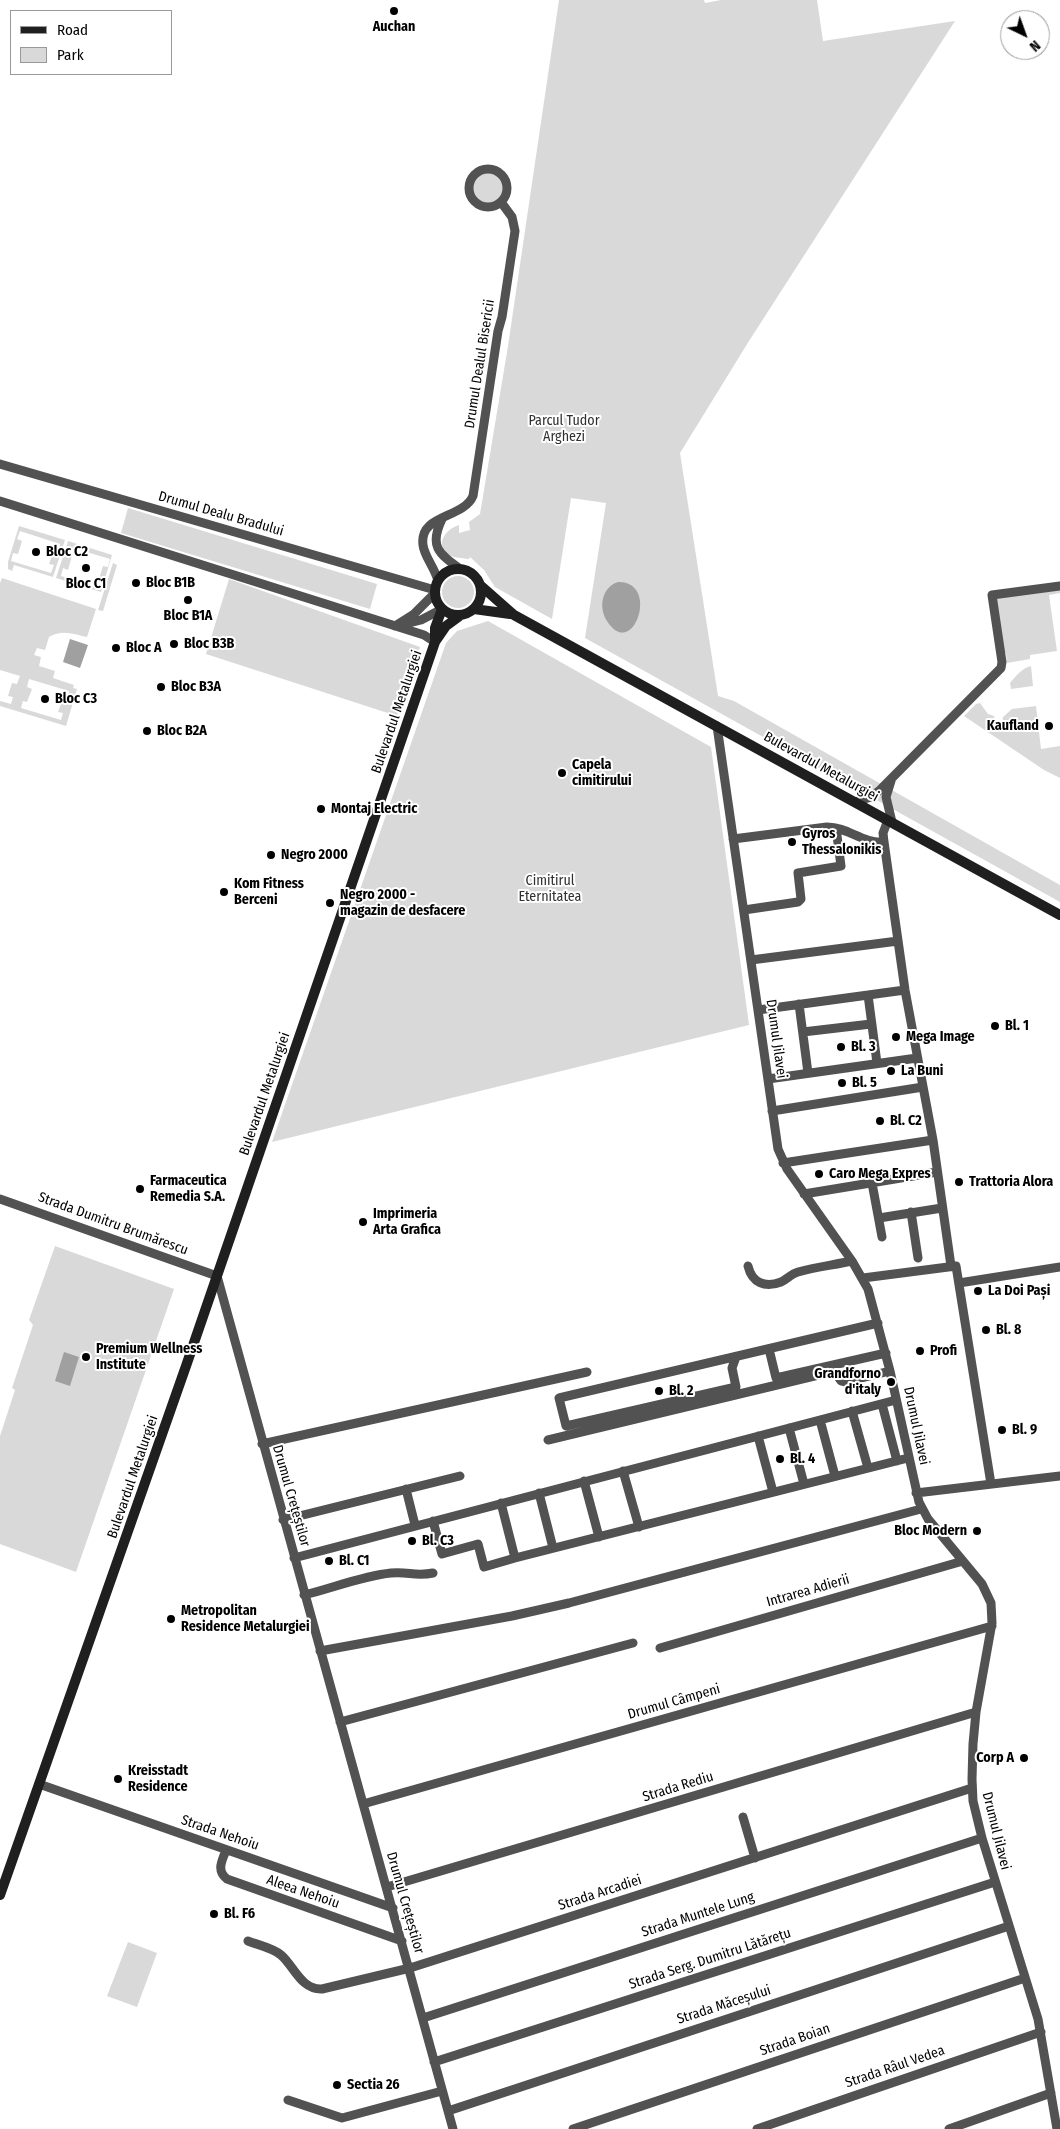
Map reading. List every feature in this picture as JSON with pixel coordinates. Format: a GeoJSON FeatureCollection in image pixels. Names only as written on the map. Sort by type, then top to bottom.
{"type":"FeatureCollection","features":[{"type":"Feature","properties":{"kind":"main road"},"geometry":{"type":"LineString","coordinates":[[460,569],[474,576],[480,585],[480,598],[474,609],[461,615],[451,614],[442,609],[437,603],[436,588],[447,572],[460,569]]}},
{"type":"Feature","properties":{"kind":"main road","name":"Bulevardul Metalurgiei"},"geometry":{"type":"LineString","coordinates":[[480,585],[514,615],[1060,915]]}},
{"type":"Feature","properties":{"kind":"main road","name":"Bulevardul Metalurgiei"},"geometry":{"type":"LineString","coordinates":[[435,642],[435,628],[442,609]]}},
{"type":"Feature","properties":{"kind":"main road","name":"Bulevardul Metalurgiei"},"geometry":{"type":"LineString","coordinates":[[474,609],[514,615]]}},
{"type":"Feature","properties":{"kind":"main road","name":"Bulevardul Metalurgiei"},"geometry":{"type":"LineString","coordinates":[[0,1895],[217,1276],[435,642],[446,626],[461,615]]}},
{"type":"Feature","properties":{"kind":"street"},"geometry":{"type":"LineString","coordinates":[[490,170],[500,174],[507,188],[501,202],[491,207],[486,207],[472,199],[470,183],[476,174],[480,171],[490,170]]}},
{"type":"Feature","properties":{"kind":"street","name":"Drumul Dealul Bisericii"},"geometry":{"type":"LineString","coordinates":[[436,588],[432,563],[423,547],[423,538],[427,527],[467,505],[473,496],[515,231],[512,217],[501,202]]}},
{"type":"Feature","properties":{"kind":"street","name":"Drumul Dealu Bradului"},"geometry":{"type":"LineString","coordinates":[[0,464],[436,588]]}},
{"type":"Feature","properties":{"kind":"street"},"geometry":{"type":"LineString","coordinates":[[0,501],[424,635],[435,642]]}},
{"type":"Feature","properties":{"kind":"street"},"geometry":{"type":"LineString","coordinates":[[442,519],[436,534],[436,546],[443,555],[460,569]]}},
{"type":"Feature","properties":{"kind":"street"},"geometry":{"type":"LineString","coordinates":[[856,802],[874,795],[1001,668],[1002,662],[992,595],[1060,586]]}},
{"type":"Feature","properties":{"kind":"street"},"geometry":{"type":"LineString","coordinates":[[395,626],[414,614],[436,588]]}},
{"type":"Feature","properties":{"kind":"street"},"geometry":{"type":"LineString","coordinates":[[395,626],[421,620],[442,609]]}},
{"type":"Feature","properties":{"kind":"street","name":"Drumul Jilavei"},"geometry":{"type":"LineString","coordinates":[[717,726],[778,1149],[783,1163],[863,1278],[873,1300],[921,1509],[982,1584],[989,1596],[992,1610],[992,1626],[976,1712],[972,1788],[982,1838],[1041,2032],[1057,2129]]}},
{"type":"Feature","properties":{"kind":"street"},"geometry":{"type":"LineString","coordinates":[[892,778],[886,797],[890,821],[883,833],[884,842],[905,990],[933,1140],[951,1266]]}},
{"type":"Feature","properties":{"kind":"street"},"geometry":{"type":"LineString","coordinates":[[733,839],[820,827],[836,828],[869,842],[884,842]]}},
{"type":"Feature","properties":{"kind":"street"},"geometry":{"type":"LineString","coordinates":[[744,910],[800,901],[798,873],[841,866],[836,828]]}},
{"type":"Feature","properties":{"kind":"street"},"geometry":{"type":"LineString","coordinates":[[751,960],[898,941]]}},
{"type":"Feature","properties":{"kind":"street"},"geometry":{"type":"LineString","coordinates":[[758,1010],[905,990]]}},
{"type":"Feature","properties":{"kind":"street"},"geometry":{"type":"LineString","coordinates":[[868,995],[878,1063]]}},
{"type":"Feature","properties":{"kind":"street"},"geometry":{"type":"LineString","coordinates":[[799,1004],[808,1073]]}},
{"type":"Feature","properties":{"kind":"street"},"geometry":{"type":"LineString","coordinates":[[803,1032],[871,1024]]}},
{"type":"Feature","properties":{"kind":"street"},"geometry":{"type":"LineString","coordinates":[[768,1079],[917,1058]]}},
{"type":"Feature","properties":{"kind":"street"},"geometry":{"type":"LineString","coordinates":[[772,1111],[923,1088]]}},
{"type":"Feature","properties":{"kind":"street"},"geometry":{"type":"LineString","coordinates":[[783,1163],[933,1140]]}},
{"type":"Feature","properties":{"kind":"street"},"geometry":{"type":"LineString","coordinates":[[804,1194],[937,1172]]}},
{"type":"Feature","properties":{"kind":"street"},"geometry":{"type":"LineString","coordinates":[[872,1183],[882,1237]]}},
{"type":"Feature","properties":{"kind":"street","name":"Strada Dumitru Brumărescu"},"geometry":{"type":"LineString","coordinates":[[0,1199],[217,1276]]}},
{"type":"Feature","properties":{"kind":"street"},"geometry":{"type":"LineString","coordinates":[[879,1218],[942,1208]]}},
{"type":"Feature","properties":{"kind":"street"},"geometry":{"type":"LineString","coordinates":[[911,1212],[918,1258]]}},
{"type":"Feature","properties":{"kind":"street"},"geometry":{"type":"LineString","coordinates":[[748,1266],[752,1278],[756,1281],[770,1284],[781,1282],[795,1272],[852,1261]]}},
{"type":"Feature","properties":{"kind":"street"},"geometry":{"type":"LineString","coordinates":[[863,1278],[956,1266],[991,1484]]}},
{"type":"Feature","properties":{"kind":"street"},"geometry":{"type":"LineString","coordinates":[[959,1283],[1060,1267]]}},
{"type":"Feature","properties":{"kind":"street","name":"Drumul Crețeștilor"},"geometry":{"type":"LineString","coordinates":[[217,1276],[283,1520],[410,1968],[448,2111],[451,2129]]}},
{"type":"Feature","properties":{"kind":"street"},"geometry":{"type":"LineString","coordinates":[[736,1357],[732,1368],[736,1388],[566,1426],[559,1398],[725,1360],[736,1357],[878,1322]]}},
{"type":"Feature","properties":{"kind":"street"},"geometry":{"type":"LineString","coordinates":[[769,1349],[776,1378],[886,1353]]}},
{"type":"Feature","properties":{"kind":"street"},"geometry":{"type":"LineString","coordinates":[[548,1440],[831,1372],[836,1374],[841,1381],[845,1382],[890,1371]]}},
{"type":"Feature","properties":{"kind":"street"},"geometry":{"type":"LineString","coordinates":[[262,1444],[587,1372]]}},
{"type":"Feature","properties":{"kind":"street"},"geometry":{"type":"LineString","coordinates":[[294,1558],[896,1400]]}},
{"type":"Feature","properties":{"kind":"street"},"geometry":{"type":"LineString","coordinates":[[882,1404],[897,1461]]}},
{"type":"Feature","properties":{"kind":"street"},"geometry":{"type":"LineString","coordinates":[[852,1412],[868,1468]]}},
{"type":"Feature","properties":{"kind":"street"},"geometry":{"type":"LineString","coordinates":[[820,1420],[835,1476]]}},
{"type":"Feature","properties":{"kind":"street"},"geometry":{"type":"LineString","coordinates":[[789,1428],[804,1484]]}},
{"type":"Feature","properties":{"kind":"street"},"geometry":{"type":"LineString","coordinates":[[758,1436],[773,1492]]}},
{"type":"Feature","properties":{"kind":"street"},"geometry":{"type":"LineString","coordinates":[[433,1521],[442,1554],[478,1544],[484,1567],[908,1458]]}},
{"type":"Feature","properties":{"kind":"street"},"geometry":{"type":"LineString","coordinates":[[624,1471],[638,1527]]}},
{"type":"Feature","properties":{"kind":"street"},"geometry":{"type":"LineString","coordinates":[[283,1520],[460,1476]]}},
{"type":"Feature","properties":{"kind":"street"},"geometry":{"type":"LineString","coordinates":[[916,1493],[1060,1476]]}},
{"type":"Feature","properties":{"kind":"street"},"geometry":{"type":"LineString","coordinates":[[584,1482],[599,1537]]}},
{"type":"Feature","properties":{"kind":"street"},"geometry":{"type":"LineString","coordinates":[[406,1489],[415,1525]]}},
{"type":"Feature","properties":{"kind":"street"},"geometry":{"type":"LineString","coordinates":[[538,1493],[554,1548]]}},
{"type":"Feature","properties":{"kind":"street"},"geometry":{"type":"LineString","coordinates":[[500,1503],[515,1558]]}},
{"type":"Feature","properties":{"kind":"street"},"geometry":{"type":"LineString","coordinates":[[320,1651],[503,1618],[569,1603],[921,1509]]}},
{"type":"Feature","properties":{"kind":"street","name":"Intrarea Adierii"},"geometry":{"type":"LineString","coordinates":[[660,1648],[963,1561]]}},
{"type":"Feature","properties":{"kind":"street"},"geometry":{"type":"LineString","coordinates":[[304,1594],[389,1573],[408,1573],[416,1576],[433,1573]]}},
{"type":"Feature","properties":{"kind":"street","name":"Drumul Câmpeni"},"geometry":{"type":"LineString","coordinates":[[363,1804],[992,1626]]}},
{"type":"Feature","properties":{"kind":"street"},"geometry":{"type":"LineString","coordinates":[[340,1722],[634,1643]]}},
{"type":"Feature","properties":{"kind":"street","name":"Strada Rediu"},"geometry":{"type":"LineString","coordinates":[[387,1887],[976,1712]]}},
{"type":"Feature","properties":{"kind":"street","name":"Strada Nehoiu"},"geometry":{"type":"LineString","coordinates":[[39,1784],[393,1908]]}},
{"type":"Feature","properties":{"kind":"street","name":"Strada Arcadiei"},"geometry":{"type":"LineString","coordinates":[[248,1941],[280,1953],[297,1975],[316,1990],[410,1968],[972,1788]]}},
{"type":"Feature","properties":{"kind":"street"},"geometry":{"type":"LineString","coordinates":[[744,1816],[755,1858]]}},
{"type":"Feature","properties":{"kind":"street","name":"Strada Muntele Lung"},"geometry":{"type":"LineString","coordinates":[[423,2018],[982,1838]]}},
{"type":"Feature","properties":{"kind":"street","name":"Aleea Nehoiu"},"geometry":{"type":"LineString","coordinates":[[226,1850],[220,1867],[222,1874],[227,1879],[402,1941]]}},
{"type":"Feature","properties":{"kind":"street","name":"Strada Serg. Dumitru Lătărețu"},"geometry":{"type":"LineString","coordinates":[[434,2062],[995,1882]]}},
{"type":"Feature","properties":{"kind":"street","name":"Strada Măceșului"},"geometry":{"type":"LineString","coordinates":[[448,2111],[1009,1926]]}},
{"type":"Feature","properties":{"kind":"street","name":"Strada Boian"},"geometry":{"type":"LineString","coordinates":[[573,2129],[1025,1978]]}},
{"type":"Feature","properties":{"kind":"street","name":"Strada Râul Vedea"},"geometry":{"type":"LineString","coordinates":[[757,2129],[1041,2032]]}},
{"type":"Feature","properties":{"kind":"street"},"geometry":{"type":"LineString","coordinates":[[288,2100],[342,2118],[442,2091]]}},
{"type":"Feature","properties":{"kind":"street"},"geometry":{"type":"LineString","coordinates":[[949,2129],[1051,2093]]}},
{"type":"Feature","properties":{"kind":"green space","name":"Parcul Tudor Arghezi"},"geometry":{"type":"Polygon","coordinates":[[[559,0],[704,0],[705,3],[721,0],[817,0],[823,41],[955,21],[749,341],[680,453],[718,696],[734,701],[1060,885],[1060,902],[585,638],[606,503],[571,498],[552,619],[495,587],[484,570],[470,557],[469,559],[453,557],[442,546],[443,537],[446,533],[459,525],[459,533],[470,530],[469,522],[480,514],[508,346],[559,0]]]}},
{"type":"Feature","properties":{"kind":"green space"},"geometry":{"type":"Polygon","coordinates":[[[488,173],[494,174],[499,178],[503,183],[503,195],[499,200],[494,204],[488,205],[482,204],[477,200],[473,195],[472,189],[473,183],[477,178],[482,174],[488,173]]]}},
{"type":"Feature","properties":{"kind":"green space"},"geometry":{"type":"Polygon","coordinates":[[[128,508],[377,584],[370,609],[121,533],[128,508]]]}},
{"type":"Feature","properties":{"kind":"green space"},"geometry":{"type":"Polygon","coordinates":[[[19,526],[65,540],[53,577],[14,565],[12,571],[8,569],[8,562],[19,526]],[[20,531],[17,539],[22,541],[18,554],[13,553],[11,561],[51,573],[54,565],[49,564],[54,550],[58,552],[60,544],[20,531]]]}},
{"type":"Feature","properties":{"kind":"green space"},"geometry":{"type":"Polygon","coordinates":[[[68,541],[112,555],[101,592],[56,578],[68,541]],[[70,547],[67,555],[72,556],[68,570],[63,568],[61,576],[101,588],[103,581],[99,579],[103,566],[108,567],[110,559],[70,547]]]}},
{"type":"Feature","properties":{"kind":"green space"},"geometry":{"type":"Polygon","coordinates":[[[113,563],[117,565],[103,611],[98,610],[113,563]]]}},
{"type":"Feature","properties":{"kind":"green space"},"geometry":{"type":"Polygon","coordinates":[[[458,576],[470,580],[474,592],[470,604],[458,608],[446,604],[442,592],[446,580],[458,576]]]}},
{"type":"Feature","properties":{"kind":"green space"},"geometry":{"type":"Polygon","coordinates":[[[2,578],[96,609],[87,637],[59,633],[49,637],[45,650],[37,648],[34,655],[41,657],[39,666],[55,671],[53,678],[74,685],[73,688],[77,689],[66,726],[0,706],[0,701],[11,704],[13,697],[8,696],[12,683],[17,684],[20,676],[0,670],[0,583],[2,578]],[[29,679],[27,687],[32,689],[27,702],[23,701],[21,708],[61,720],[63,713],[58,712],[63,698],[67,699],[69,691],[29,679]]]}},
{"type":"Feature","properties":{"kind":"green space"},"geometry":{"type":"Polygon","coordinates":[[[229,579],[420,647],[397,716],[206,654],[229,579]]]}},
{"type":"Feature","properties":{"kind":"green space"},"geometry":{"type":"Polygon","coordinates":[[[1060,588],[1060,593],[1049,595],[1057,651],[1030,655],[1030,659],[1007,663],[1006,653],[1003,653],[995,598],[1060,588]]]}},
{"type":"Feature","properties":{"kind":"green space","name":"Cimitirul Eternitatea"},"geometry":{"type":"Polygon","coordinates":[[[488,621],[711,747],[749,1025],[272,1142],[446,643],[457,631],[488,621]]]}},
{"type":"Feature","properties":{"kind":"green space"},"geometry":{"type":"Polygon","coordinates":[[[1031,666],[1033,686],[1011,689],[1010,683],[1022,670],[1031,666]]]}},
{"type":"Feature","properties":{"kind":"green space"},"geometry":{"type":"Polygon","coordinates":[[[980,703],[988,714],[994,716],[996,726],[1002,725],[1003,717],[1012,709],[1036,706],[1041,749],[1060,746],[1060,778],[1044,770],[964,716],[976,704],[980,703]]]}},
{"type":"Feature","properties":{"kind":"green space"},"geometry":{"type":"Polygon","coordinates":[[[55,1246],[174,1289],[76,1572],[0,1544],[0,1436],[15,1390],[12,1388],[33,1325],[29,1320],[55,1246]]]}},
{"type":"Feature","properties":{"kind":"green space"},"geometry":{"type":"Polygon","coordinates":[[[128,1942],[157,1953],[137,2007],[107,1996],[128,1942]]]}},
{"type":"Feature","properties":{"kind":"shaded area"},"geometry":{"type":"Polygon","coordinates":[[[618,582],[631,585],[638,593],[640,605],[638,616],[633,626],[626,632],[617,631],[607,621],[602,604],[608,588],[618,582]]]}},
{"type":"Feature","properties":{"kind":"shaded area"},"geometry":{"type":"Polygon","coordinates":[[[70,639],[88,645],[80,668],[63,662],[70,639]]]}},
{"type":"Feature","properties":{"kind":"shaded area"},"geometry":{"type":"Polygon","coordinates":[[[64,1352],[79,1357],[70,1386],[55,1381],[64,1352]]]}},
{"type":"Feature","properties":{"kind":"place","name":"Auchan"},"geometry":{"type":"Point","coordinates":[394,11]}},
{"type":"Feature","properties":{"kind":"place","name":"Bloc C2"},"geometry":{"type":"Point","coordinates":[36,552]}},
{"type":"Feature","properties":{"kind":"place","name":"Bloc C1"},"geometry":{"type":"Point","coordinates":[86,568]}},
{"type":"Feature","properties":{"kind":"place","name":"Bloc B1B"},"geometry":{"type":"Point","coordinates":[136,583]}},
{"type":"Feature","properties":{"kind":"place","name":"Bloc B1A"},"geometry":{"type":"Point","coordinates":[188,600]}},
{"type":"Feature","properties":{"kind":"place","name":"Bloc B3B"},"geometry":{"type":"Point","coordinates":[174,644]}},
{"type":"Feature","properties":{"kind":"place","name":"Bloc A"},"geometry":{"type":"Point","coordinates":[116,648]}},
{"type":"Feature","properties":{"kind":"place","name":"Bloc B3A"},"geometry":{"type":"Point","coordinates":[161,687]}},
{"type":"Feature","properties":{"kind":"place","name":"Bloc C3"},"geometry":{"type":"Point","coordinates":[45,699]}},
{"type":"Feature","properties":{"kind":"place","name":"Kaufland"},"geometry":{"type":"Point","coordinates":[1049,726]}},
{"type":"Feature","properties":{"kind":"place","name":"Bloc B2A"},"geometry":{"type":"Point","coordinates":[147,731]}},
{"type":"Feature","properties":{"kind":"place","name":"Capela cimitirului"},"geometry":{"type":"Point","coordinates":[562,773]}},
{"type":"Feature","properties":{"kind":"place","name":"Montaj Electric"},"geometry":{"type":"Point","coordinates":[321,809]}},
{"type":"Feature","properties":{"kind":"place","name":"Gyros Thessalonikis"},"geometry":{"type":"Point","coordinates":[792,842]}},
{"type":"Feature","properties":{"kind":"place","name":"Negro 2000"},"geometry":{"type":"Point","coordinates":[271,855]}},
{"type":"Feature","properties":{"kind":"place","name":"Kom Fitness Berceni"},"geometry":{"type":"Point","coordinates":[224,892]}},
{"type":"Feature","properties":{"kind":"place","name":"Negro 2000 - magazin de desfacere"},"geometry":{"type":"Point","coordinates":[330,903]}},
{"type":"Feature","properties":{"kind":"place","name":"Bl. 1"},"geometry":{"type":"Point","coordinates":[995,1026]}},
{"type":"Feature","properties":{"kind":"place","name":"Mega Image"},"geometry":{"type":"Point","coordinates":[896,1037]}},
{"type":"Feature","properties":{"kind":"place","name":"Bl. 3"},"geometry":{"type":"Point","coordinates":[841,1047]}},
{"type":"Feature","properties":{"kind":"place","name":"La Buni"},"geometry":{"type":"Point","coordinates":[891,1071]}},
{"type":"Feature","properties":{"kind":"place","name":"Bl. 5"},"geometry":{"type":"Point","coordinates":[842,1083]}},
{"type":"Feature","properties":{"kind":"place","name":"Bl. C2"},"geometry":{"type":"Point","coordinates":[880,1121]}},
{"type":"Feature","properties":{"kind":"place","name":"Caro Mega Expres"},"geometry":{"type":"Point","coordinates":[819,1174]}},
{"type":"Feature","properties":{"kind":"place","name":"Trattoria Alora"},"geometry":{"type":"Point","coordinates":[959,1182]}},
{"type":"Feature","properties":{"kind":"place","name":"Farmaceutica Remedia S.A."},"geometry":{"type":"Point","coordinates":[140,1189]}},
{"type":"Feature","properties":{"kind":"place","name":"Imprimeria Arta Grafica"},"geometry":{"type":"Point","coordinates":[363,1222]}},
{"type":"Feature","properties":{"kind":"place","name":"La Doi Pași"},"geometry":{"type":"Point","coordinates":[978,1291]}},
{"type":"Feature","properties":{"kind":"place","name":"Bl. 8"},"geometry":{"type":"Point","coordinates":[986,1330]}},
{"type":"Feature","properties":{"kind":"place","name":"Profi"},"geometry":{"type":"Point","coordinates":[920,1351]}},
{"type":"Feature","properties":{"kind":"place","name":"Premium Wellness Institute"},"geometry":{"type":"Point","coordinates":[86,1357]}},
{"type":"Feature","properties":{"kind":"place","name":"Grandforno d'italy"},"geometry":{"type":"Point","coordinates":[891,1382]}},
{"type":"Feature","properties":{"kind":"place","name":"Bl. 2"},"geometry":{"type":"Point","coordinates":[659,1391]}},
{"type":"Feature","properties":{"kind":"place","name":"Bl. 9"},"geometry":{"type":"Point","coordinates":[1002,1430]}},
{"type":"Feature","properties":{"kind":"place","name":"Bl. 4"},"geometry":{"type":"Point","coordinates":[780,1459]}},
{"type":"Feature","properties":{"kind":"place","name":"Bloc Modern"},"geometry":{"type":"Point","coordinates":[977,1531]}},
{"type":"Feature","properties":{"kind":"place","name":"Bl. C3"},"geometry":{"type":"Point","coordinates":[412,1541]}},
{"type":"Feature","properties":{"kind":"place","name":"Bl. C1"},"geometry":{"type":"Point","coordinates":[329,1561]}},
{"type":"Feature","properties":{"kind":"place","name":"Metropolitan Residence Metalurgiei"},"geometry":{"type":"Point","coordinates":[171,1619]}},
{"type":"Feature","properties":{"kind":"place","name":"Corp A"},"geometry":{"type":"Point","coordinates":[1024,1758]}},
{"type":"Feature","properties":{"kind":"place","name":"Kreisstadt Residence"},"geometry":{"type":"Point","coordinates":[118,1779]}},
{"type":"Feature","properties":{"kind":"place","name":"Bl. F6"},"geometry":{"type":"Point","coordinates":[214,1914]}},
{"type":"Feature","properties":{"kind":"place","name":"Sectia 26"},"geometry":{"type":"Point","coordinates":[337,2085]}}]}
